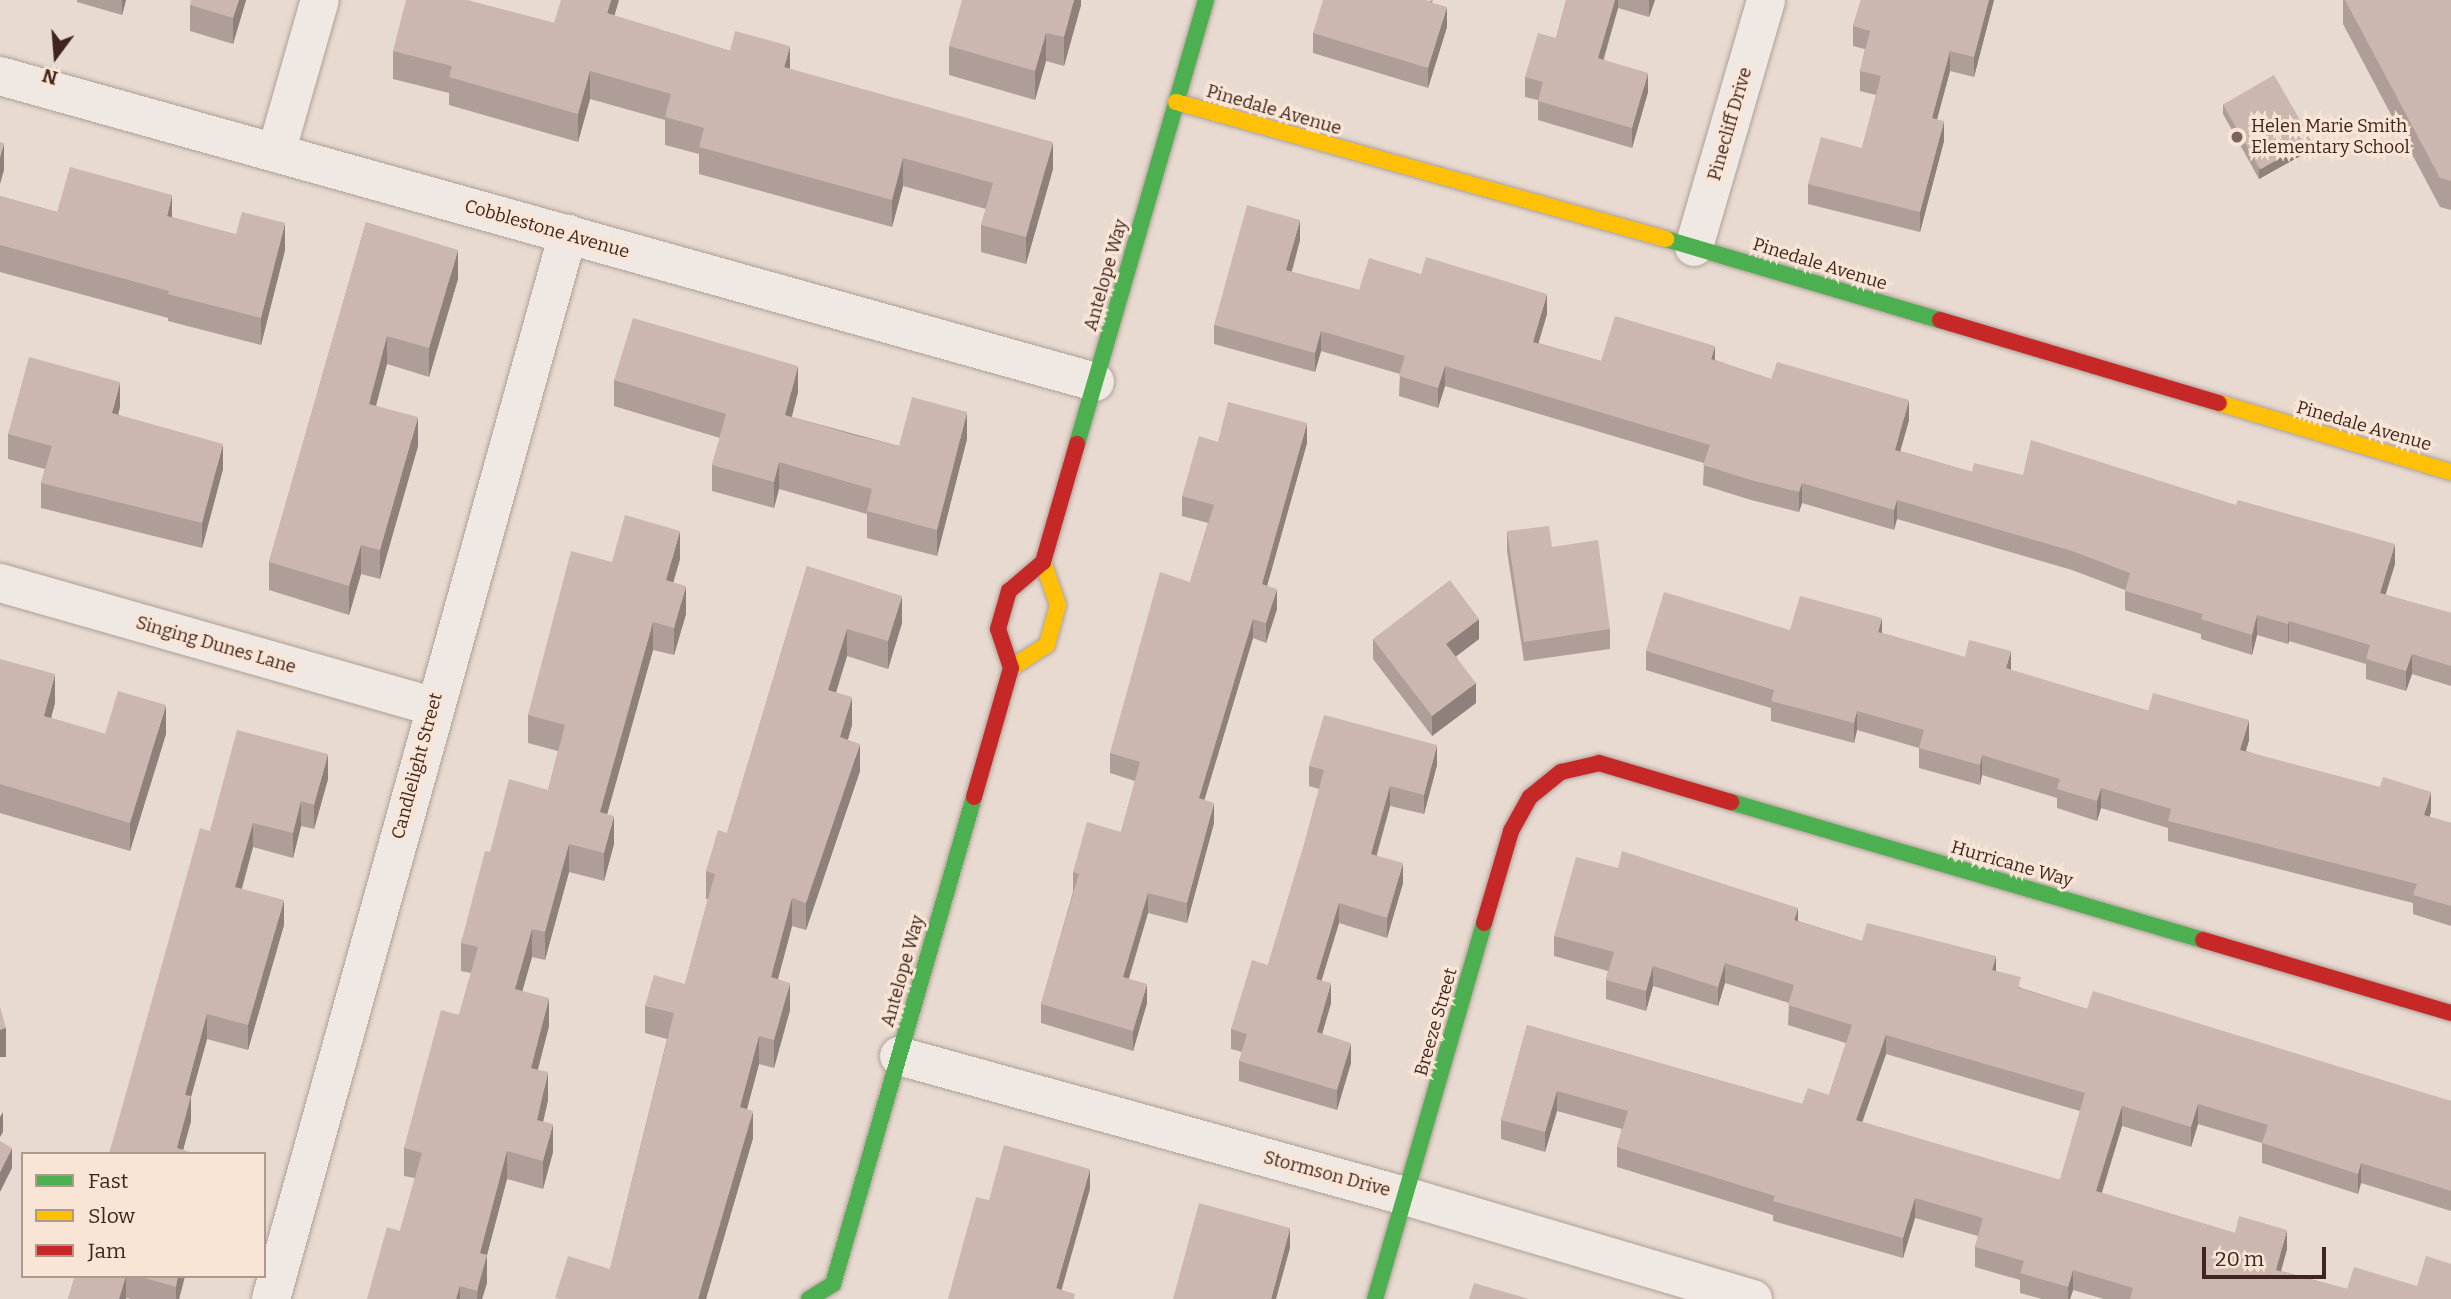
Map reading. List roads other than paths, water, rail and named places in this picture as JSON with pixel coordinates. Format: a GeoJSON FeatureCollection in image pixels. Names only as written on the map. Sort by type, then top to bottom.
{"type":"FeatureCollection","features":[{"type":"Feature","properties":{"kind":"street"},"geometry":{"type":"LineString","coordinates":[[276,153],[320,0]]}},
{"type":"Feature","properties":{"kind":"street","name":"Antelope Way"},"geometry":{"type":"LineString","coordinates":[[1043,562],[1206,0]]}},
{"type":"Feature","properties":{"kind":"street","name":"Pinecliff Drive"},"geometry":{"type":"LineString","coordinates":[[1694,247],[1766,0]]}},
{"type":"Feature","properties":{"kind":"street","name":"Cobblestone Avenue"},"geometry":{"type":"LineString","coordinates":[[0,76],[1095,382]]}},
{"type":"Feature","properties":{"kind":"street","name":"Pinedale Avenue"},"geometry":{"type":"LineString","coordinates":[[1176,102],[1694,247],[2451,472]]}},
{"type":"Feature","properties":{"kind":"street","name":"Candlelight Street"},"geometry":{"type":"LineString","coordinates":[[271,1299],[433,706],[568,234]]}},
{"type":"Feature","properties":{"kind":"street"},"geometry":{"type":"LineString","coordinates":[[1043,562],[1058,606],[1047,645],[1011,668],[998,629],[1009,591],[1043,562]]}},
{"type":"Feature","properties":{"kind":"street","name":"Singing Dunes Lane"},"geometry":{"type":"LineString","coordinates":[[0,583],[433,706]]}},
{"type":"Feature","properties":{"kind":"street","name":"Antelope Way"},"geometry":{"type":"LineString","coordinates":[[833,1284],[1011,668]]}},
{"type":"Feature","properties":{"kind":"street","name":"Hurricane Way"},"geometry":{"type":"LineString","coordinates":[[1561,772],[1599,763],[2451,1013]]}},
{"type":"Feature","properties":{"kind":"street","name":"Breeze Street"},"geometry":{"type":"LineString","coordinates":[[1375,1299],[1511,831],[1530,797],[1561,772]]}},
{"type":"Feature","properties":{"kind":"street","name":"Stormson Drive"},"geometry":{"type":"LineString","coordinates":[[899,1056],[1405,1196],[1753,1299]]}},
{"type":"Feature","properties":{"kind":"street"},"geometry":{"type":"LineString","coordinates":[[809,1299],[833,1284],[841,1299]]}},
{"type":"Feature","properties":{"kind":"place","name":"Helen Marie Smith Elementary School"},"geometry":{"type":"Point","coordinates":[2237,137]}}]}
